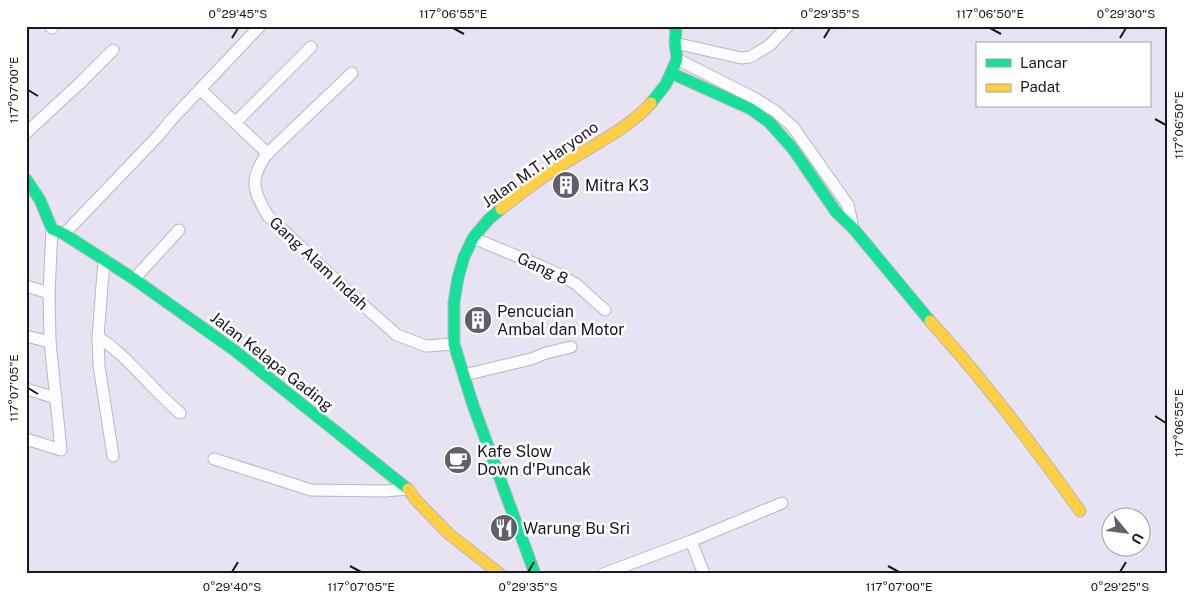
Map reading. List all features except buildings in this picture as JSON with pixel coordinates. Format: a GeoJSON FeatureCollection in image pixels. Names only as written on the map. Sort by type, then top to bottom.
{"type":"FeatureCollection","features":[{"type":"Feature","properties":{"kind":"street"},"geometry":{"type":"LineString","coordinates":[[64,234],[260,26]]}},
{"type":"Feature","properties":{"kind":"street"},"geometry":{"type":"LineString","coordinates":[[674,26],[676,30],[677,59],[754,98],[775,111],[793,127],[848,205],[853,228]]}},
{"type":"Feature","properties":{"kind":"street"},"geometry":{"type":"LineString","coordinates":[[675,43],[741,58],[750,57],[770,45],[788,26]]}},
{"type":"Feature","properties":{"kind":"street"},"geometry":{"type":"LineString","coordinates":[[236,122],[311,47]]}},
{"type":"Feature","properties":{"kind":"street"},"geometry":{"type":"LineString","coordinates":[[26,133],[113,50]]}},
{"type":"Feature","properties":{"kind":"street","name":"Jalan M.T. Haryono"},"geometry":{"type":"LineString","coordinates":[[535,574],[473,405],[454,344],[454,302],[458,278],[464,257],[473,238],[489,219],[517,196],[561,165],[624,126],[649,104],[666,84],[677,59]]}},
{"type":"Feature","properties":{"kind":"street","name":"Gang Alam Indah"},"geometry":{"type":"LineString","coordinates":[[352,73],[268,154],[258,168],[254,185],[258,200],[268,216],[397,335],[426,346],[454,344]]}},
{"type":"Feature","properties":{"kind":"street"},"geometry":{"type":"LineString","coordinates":[[671,73],[751,109],[769,122],[793,149],[836,212],[853,228],[920,309],[958,351],[1030,442],[1080,511]]}},
{"type":"Feature","properties":{"kind":"street"},"geometry":{"type":"LineString","coordinates":[[200,89],[268,154]]}},
{"type":"Feature","properties":{"kind":"street"},"geometry":{"type":"LineString","coordinates":[[26,179],[40,200],[52,229],[50,342],[61,450],[26,439]]}},
{"type":"Feature","properties":{"kind":"street","name":"Jalan Kelapa Gading"},"geometry":{"type":"LineString","coordinates":[[52,229],[64,234],[134,279],[234,350],[408,489],[449,534],[500,574]]}},
{"type":"Feature","properties":{"kind":"street"},"geometry":{"type":"LineString","coordinates":[[134,279],[179,230]]}},
{"type":"Feature","properties":{"kind":"street","name":"Gang 8"},"geometry":{"type":"LineString","coordinates":[[473,238],[560,275],[576,284],[605,310]]}},
{"type":"Feature","properties":{"kind":"street"},"geometry":{"type":"LineString","coordinates":[[104,260],[98,337],[98,366],[113,456]]}},
{"type":"Feature","properties":{"kind":"street"},"geometry":{"type":"LineString","coordinates":[[26,286],[50,294]]}},
{"type":"Feature","properties":{"kind":"street"},"geometry":{"type":"LineString","coordinates":[[26,336],[50,342]]}},
{"type":"Feature","properties":{"kind":"street"},"geometry":{"type":"LineString","coordinates":[[98,337],[128,360],[180,413]]}},
{"type":"Feature","properties":{"kind":"street"},"geometry":{"type":"LineString","coordinates":[[464,375],[571,347]]}},
{"type":"Feature","properties":{"kind":"street"},"geometry":{"type":"LineString","coordinates":[[26,389],[56,398]]}},
{"type":"Feature","properties":{"kind":"street"},"geometry":{"type":"LineString","coordinates":[[214,459],[311,490],[385,491],[408,489]]}},
{"type":"Feature","properties":{"kind":"street"},"geometry":{"type":"LineString","coordinates":[[603,574],[691,541],[782,503]]}},
{"type":"Feature","properties":{"kind":"street"},"geometry":{"type":"LineString","coordinates":[[691,541],[704,574]]}},
{"type":"Feature","properties":{"kind":"traffic: fast"},"geometry":{"type":"LineString","coordinates":[[651,103],[666,84],[677,59],[676,30],[674,26]]}},
{"type":"Feature","properties":{"kind":"traffic: fast"},"geometry":{"type":"LineString","coordinates":[[671,73],[751,109],[769,122],[793,149],[836,212],[853,228],[930,321]]}},
{"type":"Feature","properties":{"kind":"traffic: fast"},"geometry":{"type":"LineString","coordinates":[[26,179],[40,200],[52,229],[64,234],[134,279],[234,350],[408,489]]}},
{"type":"Feature","properties":{"kind":"traffic: fast"},"geometry":{"type":"LineString","coordinates":[[501,209],[489,219],[473,238],[464,257],[454,302],[454,344],[473,405],[535,574]]}},
{"type":"Feature","properties":{"kind":"traffic: slow"},"geometry":{"type":"LineString","coordinates":[[501,209],[545,176],[604,140],[634,119],[651,103]]}},
{"type":"Feature","properties":{"kind":"traffic: slow"},"geometry":{"type":"LineString","coordinates":[[930,321],[1008,414],[1080,511]]}},
{"type":"Feature","properties":{"kind":"traffic: slow"},"geometry":{"type":"LineString","coordinates":[[408,489],[449,534],[500,574]]}},
{"type":"Feature","properties":{"kind":"place","name":"Mitra K3"},"geometry":{"type":"Point","coordinates":[566,185]}},
{"type":"Feature","properties":{"kind":"place","name":"Pencucian Ambal dan Motor"},"geometry":{"type":"Point","coordinates":[478,320]}},
{"type":"Feature","properties":{"kind":"place","name":"Kafe Slow Down d'Puncak"},"geometry":{"type":"Point","coordinates":[458,460]}},
{"type":"Feature","properties":{"kind":"place","name":"Warung Bu Sri"},"geometry":{"type":"Point","coordinates":[504,528]}}]}
